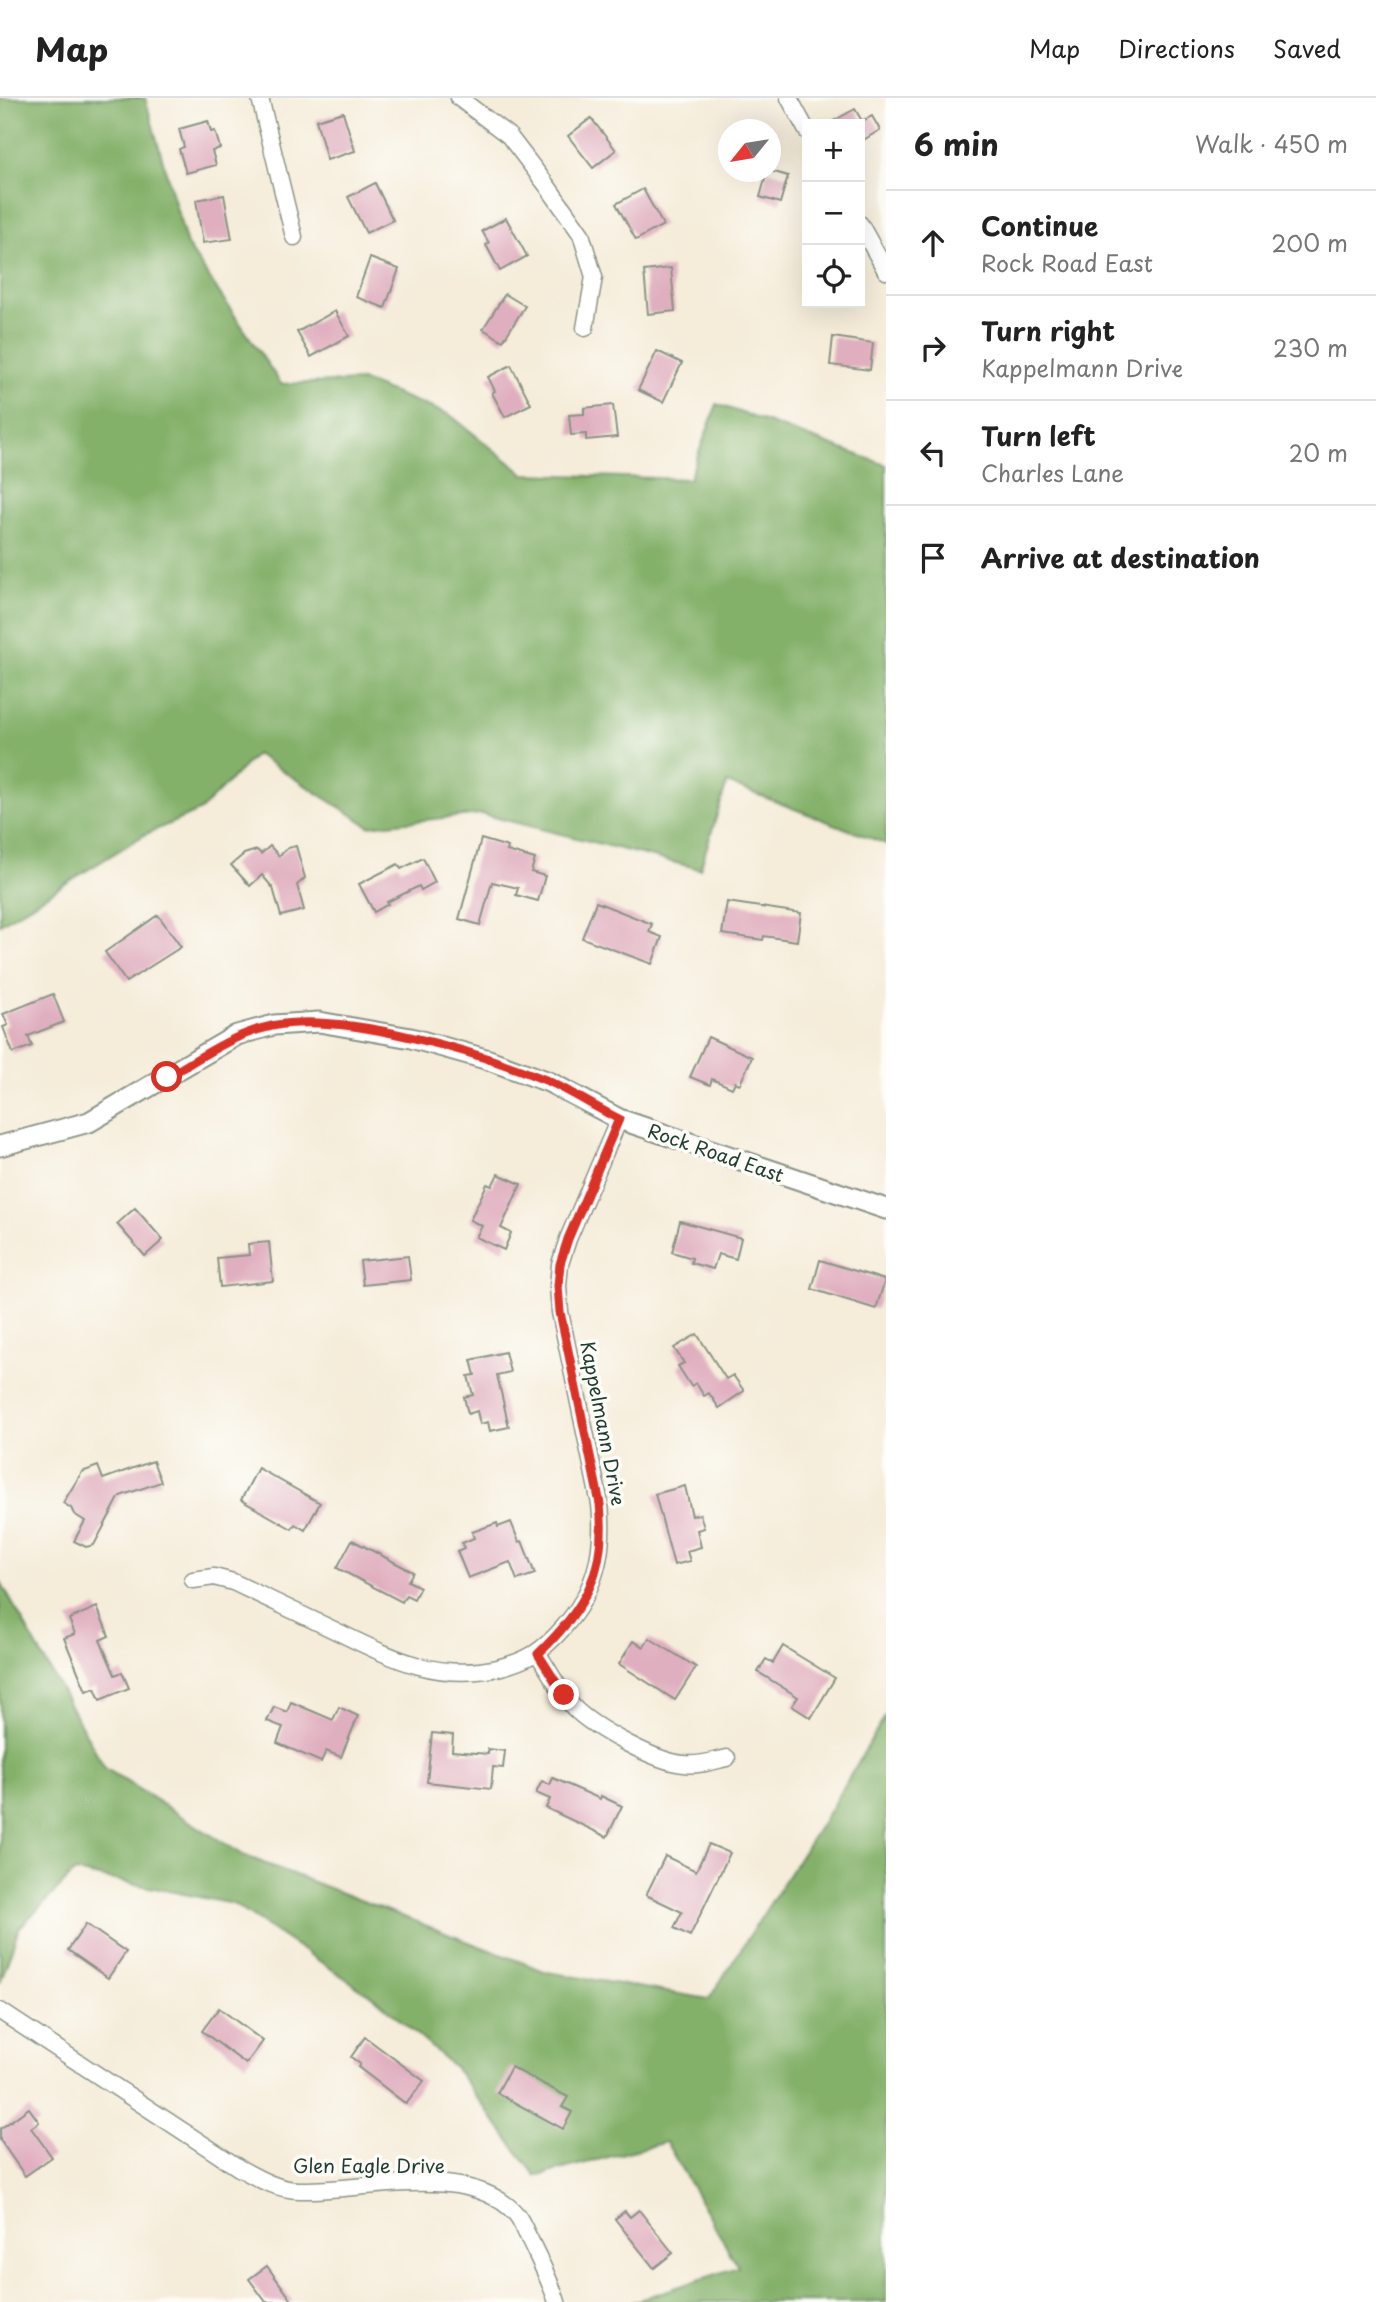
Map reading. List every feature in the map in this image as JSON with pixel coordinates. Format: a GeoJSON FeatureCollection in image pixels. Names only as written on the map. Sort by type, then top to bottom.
{"type":"FeatureCollection","features":[{"type":"Feature","properties":{"kind":"street"},"geometry":{"type":"LineString","coordinates":[[260,98],[294,237]]}},
{"type":"Feature","properties":{"kind":"street"},"geometry":{"type":"LineString","coordinates":[[459,98],[509,136],[581,234],[594,277],[584,328]]}},
{"type":"Feature","properties":{"kind":"street"},"geometry":{"type":"LineString","coordinates":[[789,98],[802,122]]}},
{"type":"Feature","properties":{"kind":"street"},"geometry":{"type":"LineString","coordinates":[[865,233],[886,271]]}},
{"type":"Feature","properties":{"kind":"street","name":"Rock Road East"},"geometry":{"type":"LineString","coordinates":[[0,1146],[89,1122],[237,1035],[274,1025],[319,1022],[411,1038],[489,1060],[549,1082],[619,1119],[886,1209]]}},
{"type":"Feature","properties":{"kind":"street","name":"Kappelmann Drive"},"geometry":{"type":"LineString","coordinates":[[193,1580],[214,1577],[233,1582],[390,1657],[432,1670],[458,1673],[482,1672],[538,1654],[570,1620],[596,1574],[602,1548],[600,1504],[560,1312],[560,1264],[619,1119]]}},
{"type":"Feature","properties":{"kind":"street"},"geometry":{"type":"LineString","coordinates":[[538,1654],[575,1708],[605,1732],[667,1760],[683,1764],[700,1764],[727,1758]]}},
{"type":"Feature","properties":{"kind":"street","name":"Glen Eagle Drive"},"geometry":{"type":"LineString","coordinates":[[0,2011],[228,2161],[266,2182],[297,2190],[435,2182],[472,2189],[495,2198],[517,2215],[550,2280],[557,2302]]}},
{"type":"Feature","properties":{"kind":"green space"},"geometry":{"type":"Polygon","coordinates":[[[0,98],[145,98],[187,245],[281,384],[363,381],[450,415],[524,474],[689,479],[717,404],[886,465],[886,844],[727,783],[700,869],[481,814],[369,826],[256,754],[201,810],[146,834],[0,924],[0,98]]]}},
{"type":"Feature","properties":{"kind":"green space"},"geometry":{"type":"Polygon","coordinates":[[[0,1581],[105,1768],[243,1855],[547,1972],[709,1999],[830,1810],[886,1715],[886,2302],[632,2302],[738,2267],[666,2142],[536,2176],[454,2067],[375,1998],[233,1904],[75,1872],[19,1928],[0,1983],[0,1581]]]}},
{"type":"Feature","properties":{"kind":"building"},"geometry":{"type":"Polygon","coordinates":[[[855,109],[861,119],[837,119],[855,109]]]}},
{"type":"Feature","properties":{"kind":"building"},"geometry":{"type":"Polygon","coordinates":[[[343,112],[355,151],[327,160],[316,120],[343,112]]]}},
{"type":"Feature","properties":{"kind":"building"},"geometry":{"type":"Polygon","coordinates":[[[872,116],[880,130],[865,139],[865,120],[872,116]]]}},
{"type":"Feature","properties":{"kind":"building"},"geometry":{"type":"Polygon","coordinates":[[[591,118],[616,150],[593,168],[568,136],[591,118]]]}},
{"type":"Feature","properties":{"kind":"building"},"geometry":{"type":"Polygon","coordinates":[[[208,121],[211,132],[215,131],[220,148],[212,151],[216,165],[186,173],[179,149],[184,147],[179,129],[208,121]]]}},
{"type":"Feature","properties":{"kind":"building"},"geometry":{"type":"Polygon","coordinates":[[[781,174],[788,176],[780,203],[760,197],[764,182],[781,182],[781,174]]]}},
{"type":"Feature","properties":{"kind":"building"},"geometry":{"type":"Polygon","coordinates":[[[375,183],[393,220],[366,233],[348,197],[375,183]]]}},
{"type":"Feature","properties":{"kind":"building"},"geometry":{"type":"Polygon","coordinates":[[[643,189],[663,225],[636,240],[616,204],[643,189]]]}},
{"type":"Feature","properties":{"kind":"building"},"geometry":{"type":"Polygon","coordinates":[[[224,195],[232,239],[203,243],[196,200],[224,195]]]}},
{"type":"Feature","properties":{"kind":"building"},"geometry":{"type":"Polygon","coordinates":[[[506,218],[527,256],[500,271],[482,231],[506,218]]]}},
{"type":"Feature","properties":{"kind":"building"},"geometry":{"type":"Polygon","coordinates":[[[370,258],[399,269],[385,308],[356,297],[370,258]]]}},
{"type":"Feature","properties":{"kind":"building"},"geometry":{"type":"Polygon","coordinates":[[[671,268],[675,311],[648,314],[644,271],[671,268]]]}},
{"type":"Feature","properties":{"kind":"building"},"geometry":{"type":"Polygon","coordinates":[[[505,294],[525,306],[503,341],[483,329],[505,294]]]}},
{"type":"Feature","properties":{"kind":"building"},"geometry":{"type":"Polygon","coordinates":[[[335,311],[349,336],[311,357],[297,332],[335,311]]]}},
{"type":"Feature","properties":{"kind":"building"},"geometry":{"type":"Polygon","coordinates":[[[833,337],[873,343],[870,370],[830,365],[833,337]]]}},
{"type":"Feature","properties":{"kind":"building"},"geometry":{"type":"Polygon","coordinates":[[[657,351],[682,363],[663,402],[638,390],[657,351]]]}},
{"type":"Feature","properties":{"kind":"building"},"geometry":{"type":"Polygon","coordinates":[[[511,365],[531,404],[505,417],[492,393],[495,391],[488,377],[511,365]]]}},
{"type":"Feature","properties":{"kind":"building"},"geometry":{"type":"Polygon","coordinates":[[[613,405],[617,437],[586,440],[586,434],[571,435],[569,415],[584,414],[584,408],[613,405]]]}},
{"type":"Feature","properties":{"kind":"building"},"geometry":{"type":"Polygon","coordinates":[[[481,839],[508,847],[507,851],[535,859],[531,872],[545,876],[538,901],[516,895],[518,888],[492,882],[480,925],[459,919],[481,839]]]}},
{"type":"Feature","properties":{"kind":"building"},"geometry":{"type":"Polygon","coordinates":[[[270,846],[279,856],[288,848],[296,846],[305,878],[297,885],[304,910],[281,916],[273,888],[262,875],[250,886],[231,865],[244,854],[257,850],[261,854],[270,846]]]}},
{"type":"Feature","properties":{"kind":"building"},"geometry":{"type":"Polygon","coordinates":[[[423,858],[435,882],[421,890],[419,886],[387,902],[388,904],[374,912],[359,884],[398,864],[401,869],[423,858]]]}},
{"type":"Feature","properties":{"kind":"building"},"geometry":{"type":"Polygon","coordinates":[[[596,902],[652,924],[649,932],[662,937],[652,964],[582,938],[596,902]]]}},
{"type":"Feature","properties":{"kind":"building"},"geometry":{"type":"Polygon","coordinates":[[[727,902],[801,913],[797,941],[764,936],[763,940],[722,934],[727,902]]]}},
{"type":"Feature","properties":{"kind":"building"},"geometry":{"type":"Polygon","coordinates":[[[158,915],[181,947],[126,982],[105,952],[158,915]]]}},
{"type":"Feature","properties":{"kind":"building"},"geometry":{"type":"Polygon","coordinates":[[[53,994],[64,1022],[28,1036],[32,1046],[13,1053],[3,1027],[8,1025],[3,1014],[53,994]]]}},
{"type":"Feature","properties":{"kind":"building"},"geometry":{"type":"Polygon","coordinates":[[[708,1037],[752,1057],[740,1084],[735,1082],[732,1088],[712,1079],[710,1085],[690,1077],[708,1037]]]}},
{"type":"Feature","properties":{"kind":"building"},"geometry":{"type":"Polygon","coordinates":[[[498,1174],[521,1184],[501,1228],[511,1233],[504,1250],[476,1237],[482,1226],[470,1220],[487,1184],[492,1186],[498,1174]]]}},
{"type":"Feature","properties":{"kind":"building"},"geometry":{"type":"Polygon","coordinates":[[[135,1208],[163,1240],[145,1256],[117,1224],[135,1208]]]}},
{"type":"Feature","properties":{"kind":"building"},"geometry":{"type":"Polygon","coordinates":[[[680,1221],[741,1238],[736,1259],[718,1254],[713,1269],[691,1263],[692,1258],[672,1252],[680,1221]]]}},
{"type":"Feature","properties":{"kind":"building"},"geometry":{"type":"Polygon","coordinates":[[[269,1242],[273,1281],[220,1287],[217,1258],[249,1255],[248,1244],[269,1242]]]}},
{"type":"Feature","properties":{"kind":"building"},"geometry":{"type":"Polygon","coordinates":[[[408,1256],[411,1280],[363,1285],[360,1261],[408,1256]]]}},
{"type":"Feature","properties":{"kind":"building"},"geometry":{"type":"Polygon","coordinates":[[[820,1260],[885,1280],[876,1309],[812,1289],[820,1260]]]}},
{"type":"Feature","properties":{"kind":"building"},"geometry":{"type":"Polygon","coordinates":[[[697,1334],[726,1379],[733,1375],[744,1391],[719,1408],[709,1393],[704,1396],[696,1383],[691,1386],[678,1366],[684,1363],[674,1348],[697,1334]]]}},
{"type":"Feature","properties":{"kind":"building"},"geometry":{"type":"Polygon","coordinates":[[[505,1352],[510,1372],[497,1375],[509,1427],[490,1431],[488,1422],[480,1424],[477,1411],[468,1414],[464,1397],[473,1395],[468,1376],[475,1375],[471,1360],[505,1352]]]}},
{"type":"Feature","properties":{"kind":"building"},"geometry":{"type":"Polygon","coordinates":[[[153,1461],[161,1482],[120,1496],[94,1545],[86,1547],[74,1541],[85,1521],[63,1503],[82,1472],[98,1466],[103,1479],[153,1461]]]}},
{"type":"Feature","properties":{"kind":"building"},"geometry":{"type":"Polygon","coordinates":[[[258,1468],[320,1503],[305,1530],[295,1524],[292,1529],[241,1500],[258,1468]]]}},
{"type":"Feature","properties":{"kind":"building"},"geometry":{"type":"Polygon","coordinates":[[[685,1486],[692,1516],[700,1514],[704,1528],[697,1530],[701,1547],[687,1551],[690,1561],[674,1565],[655,1494],[685,1486]]]}},
{"type":"Feature","properties":{"kind":"building"},"geometry":{"type":"Polygon","coordinates":[[[511,1522],[535,1574],[517,1580],[510,1562],[468,1578],[457,1551],[464,1548],[462,1543],[474,1538],[472,1532],[497,1523],[498,1527],[511,1522]]]}},
{"type":"Feature","properties":{"kind":"building"},"geometry":{"type":"Polygon","coordinates":[[[352,1540],[413,1572],[408,1581],[420,1587],[414,1599],[406,1595],[402,1602],[337,1568],[352,1540]]]}},
{"type":"Feature","properties":{"kind":"building"},"geometry":{"type":"Polygon","coordinates":[[[97,1607],[109,1636],[100,1640],[115,1675],[122,1672],[129,1688],[100,1700],[95,1688],[86,1691],[64,1638],[75,1634],[69,1619],[97,1607]]]}},
{"type":"Feature","properties":{"kind":"building"},"geometry":{"type":"Polygon","coordinates":[[[649,1638],[696,1667],[675,1700],[619,1664],[633,1641],[644,1647],[649,1638]]]}},
{"type":"Feature","properties":{"kind":"building"},"geometry":{"type":"Polygon","coordinates":[[[783,1646],[835,1678],[811,1718],[792,1706],[798,1697],[758,1672],[766,1659],[773,1663],[783,1646]]]}},
{"type":"Feature","properties":{"kind":"building"},"geometry":{"type":"Polygon","coordinates":[[[291,1702],[333,1720],[339,1707],[358,1716],[341,1757],[326,1751],[321,1762],[277,1743],[283,1727],[267,1721],[274,1707],[287,1712],[291,1702]]]}},
{"type":"Feature","properties":{"kind":"building"},"geometry":{"type":"Polygon","coordinates":[[[432,1733],[453,1735],[452,1751],[488,1754],[488,1749],[505,1751],[503,1768],[493,1767],[491,1789],[427,1782],[432,1733]]]}},
{"type":"Feature","properties":{"kind":"building"},"geometry":{"type":"Polygon","coordinates":[[[553,1778],[622,1806],[607,1837],[546,1808],[550,1799],[536,1793],[542,1781],[550,1785],[553,1778]]]}},
{"type":"Feature","properties":{"kind":"building"},"geometry":{"type":"Polygon","coordinates":[[[709,1844],[730,1853],[690,1936],[674,1928],[682,1912],[646,1895],[665,1856],[696,1871],[709,1844]]]}},
{"type":"Feature","properties":{"kind":"building"},"geometry":{"type":"Polygon","coordinates":[[[86,1924],[126,1952],[108,1978],[68,1950],[86,1924]]]}},
{"type":"Feature","properties":{"kind":"building"},"geometry":{"type":"Polygon","coordinates":[[[219,2008],[263,2041],[246,2064],[202,2031],[219,2008]]]}},
{"type":"Feature","properties":{"kind":"building"},"geometry":{"type":"Polygon","coordinates":[[[365,2037],[424,2081],[406,2104],[358,2067],[360,2064],[351,2057],[365,2037]]]}},
{"type":"Feature","properties":{"kind":"building"},"geometry":{"type":"Polygon","coordinates":[[[511,2067],[568,2097],[562,2107],[572,2112],[563,2129],[497,2093],[511,2067]]]}},
{"type":"Feature","properties":{"kind":"building"},"geometry":{"type":"Polygon","coordinates":[[[29,2108],[39,2122],[31,2128],[52,2157],[25,2176],[0,2140],[0,2129],[29,2108]]]}},
{"type":"Feature","properties":{"kind":"building"},"geometry":{"type":"Polygon","coordinates":[[[639,2210],[673,2253],[654,2268],[615,2219],[625,2211],[630,2217],[639,2210]]]}},
{"type":"Feature","properties":{"kind":"building"},"geometry":{"type":"Polygon","coordinates":[[[267,2266],[293,2302],[266,2302],[249,2279],[267,2266]]]}},
{"type":"Feature","properties":{"kind":"route"},"geometry":{"type":"LineString","coordinates":[[167,1077],[237,1035],[274,1025],[319,1022],[411,1038],[489,1060],[549,1082],[619,1119],[560,1264],[560,1312],[603,1526],[602,1548],[596,1574],[583,1600],[570,1620],[538,1654],[564,1695]]}}]}
